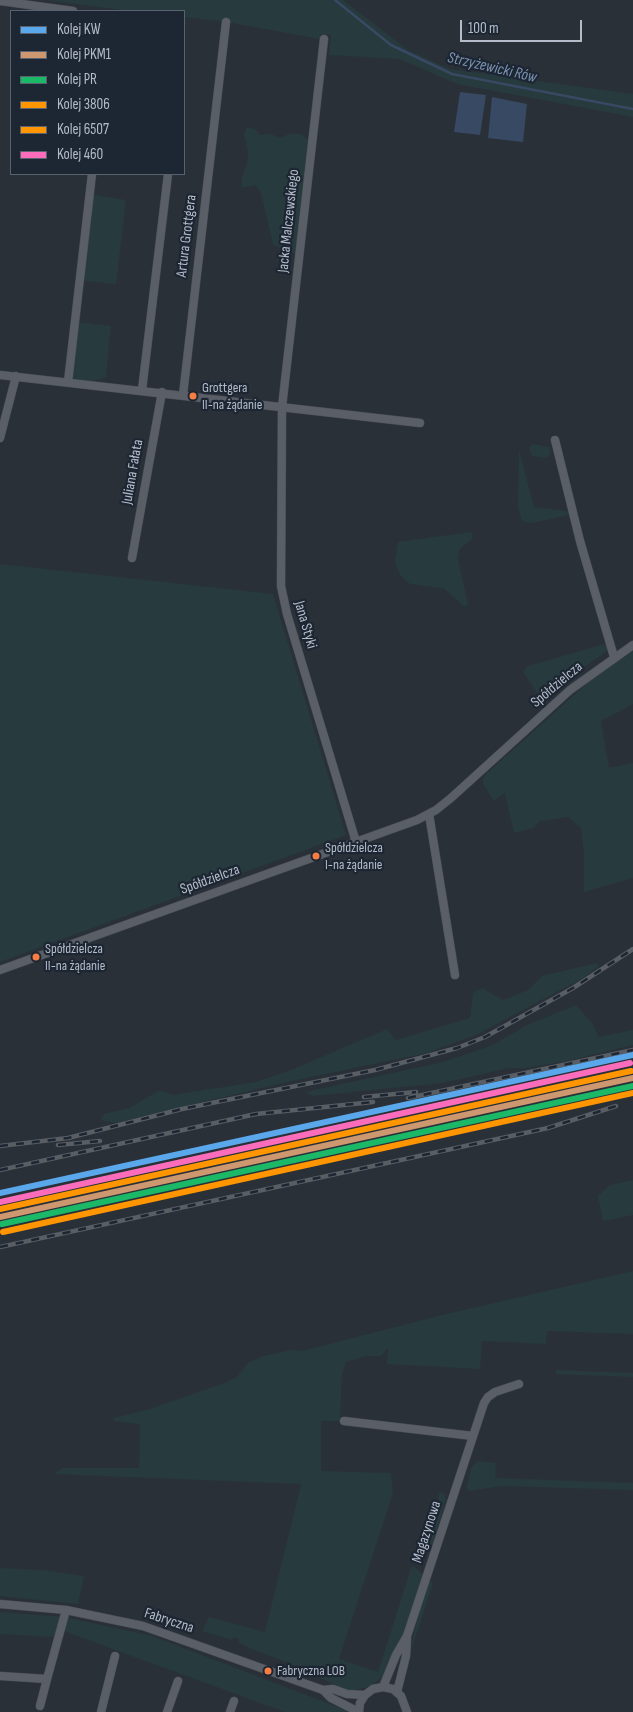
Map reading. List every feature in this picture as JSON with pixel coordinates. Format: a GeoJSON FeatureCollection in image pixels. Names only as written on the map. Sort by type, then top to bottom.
{"type":"FeatureCollection","features":[{"type":"Feature","properties":{"kind":"street"},"geometry":{"type":"LineString","coordinates":[[0,1],[67,10]]}},
{"type":"Feature","properties":{"kind":"street","name":"Artura Grottgera"},"geometry":{"type":"LineString","coordinates":[[183,395],[226,22]]}},
{"type":"Feature","properties":{"kind":"street","name":"Jacka Malczewskiego"},"geometry":{"type":"LineString","coordinates":[[282,407],[324,39]]}},
{"type":"Feature","properties":{"kind":"street"},"geometry":{"type":"LineString","coordinates":[[68,382],[92,175]]}},
{"type":"Feature","properties":{"kind":"street","name":"Artura Grottgera"},"geometry":{"type":"LineString","coordinates":[[142,390],[168,175]]}},
{"type":"Feature","properties":{"kind":"street"},"geometry":{"type":"LineString","coordinates":[[0,374],[420,423]]}},
{"type":"Feature","properties":{"kind":"street"},"geometry":{"type":"LineString","coordinates":[[0,438],[16,376]]}},
{"type":"Feature","properties":{"kind":"street","name":"Juliana Fałata"},"geometry":{"type":"LineString","coordinates":[[132,558],[162,392]]}},
{"type":"Feature","properties":{"kind":"street","name":"Jana Styki"},"geometry":{"type":"LineString","coordinates":[[282,407],[281,572],[283,599],[356,842]]}},
{"type":"Feature","properties":{"kind":"street"},"geometry":{"type":"LineString","coordinates":[[555,440],[606,636],[614,657]]}},
{"type":"Feature","properties":{"kind":"street","name":"Spółdzielcza"},"geometry":{"type":"LineString","coordinates":[[0,970],[429,814],[488,766],[570,690],[633,645]]}},
{"type":"Feature","properties":{"kind":"street"},"geometry":{"type":"LineString","coordinates":[[429,814],[455,975]]}},
{"type":"Feature","properties":{"kind":"street","name":"Magazynowa"},"geometry":{"type":"LineString","coordinates":[[383,1687],[396,1655],[407,1636],[473,1436],[488,1397],[504,1388],[519,1384]]}},
{"type":"Feature","properties":{"kind":"street"},"geometry":{"type":"LineString","coordinates":[[344,1422],[473,1436]]}},
{"type":"Feature","properties":{"kind":"street","name":"Fabryczna"},"geometry":{"type":"LineString","coordinates":[[0,1604],[66,1610],[143,1626],[323,1690],[333,1689],[347,1694],[365,1695]]}},
{"type":"Feature","properties":{"kind":"street"},"geometry":{"type":"LineString","coordinates":[[40,1706],[66,1610]]}},
{"type":"Feature","properties":{"kind":"street","name":"Magazynowa"},"geometry":{"type":"LineString","coordinates":[[397,1692],[406,1656],[407,1636]]}},
{"type":"Feature","properties":{"kind":"street"},"geometry":{"type":"LineString","coordinates":[[101,1712],[115,1656]]}},
{"type":"Feature","properties":{"kind":"street"},"geometry":{"type":"LineString","coordinates":[[0,1676],[47,1679]]}},
{"type":"Feature","properties":{"kind":"street"},"geometry":{"type":"LineString","coordinates":[[167,1712],[178,1681]]}},
{"type":"Feature","properties":{"kind":"street"},"geometry":{"type":"LineString","coordinates":[[359,1712],[365,1695],[373,1689],[383,1687],[397,1692],[405,1700],[407,1712]]}},
{"type":"Feature","properties":{"kind":"street","name":"Fabryczna"},"geometry":{"type":"LineString","coordinates":[[323,1690],[331,1698],[359,1712]]}},
{"type":"Feature","properties":{"kind":"street"},"geometry":{"type":"LineString","coordinates":[[230,1712],[234,1701]]}},
{"type":"Feature","properties":{"kind":"green space"},"geometry":{"type":"Polygon","coordinates":[[[46,0],[343,0],[408,50],[450,69],[633,94],[633,117],[457,84],[400,59],[329,55],[331,35],[321,34],[320,39],[226,22],[185,17],[185,10],[122,10],[46,0]]]}},
{"type":"Feature","properties":{"kind":"green space"},"geometry":{"type":"Polygon","coordinates":[[[247,127],[255,129],[260,135],[271,134],[280,138],[289,134],[300,134],[312,142],[299,254],[286,251],[273,244],[261,193],[255,185],[241,188],[242,177],[247,165],[248,152],[244,134],[247,127]]]}},
{"type":"Feature","properties":{"kind":"green space"},"geometry":{"type":"Polygon","coordinates":[[[89,194],[126,200],[116,284],[79,280],[89,194]]]}},
{"type":"Feature","properties":{"kind":"green space"},"geometry":{"type":"Polygon","coordinates":[[[75,322],[111,326],[106,377],[86,383],[68,382],[75,322]]]}},
{"type":"Feature","properties":{"kind":"green space"},"geometry":{"type":"Polygon","coordinates":[[[533,444],[549,447],[551,454],[546,458],[532,456],[529,448],[533,444]]]}},
{"type":"Feature","properties":{"kind":"green space"},"geometry":{"type":"Polygon","coordinates":[[[519,450],[534,507],[567,511],[568,515],[533,523],[524,522],[518,508],[519,450]]]}},
{"type":"Feature","properties":{"kind":"green space"},"geometry":{"type":"Polygon","coordinates":[[[471,532],[473,538],[460,549],[458,559],[468,604],[465,607],[443,588],[410,584],[400,575],[395,562],[398,542],[471,532]]]}},
{"type":"Feature","properties":{"kind":"green space"},"geometry":{"type":"Polygon","coordinates":[[[0,564],[273,594],[346,835],[0,962],[0,564]]]}},
{"type":"Feature","properties":{"kind":"green space"},"geometry":{"type":"Polygon","coordinates":[[[608,643],[610,649],[574,674],[542,700],[523,672],[528,666],[608,643]]]}},
{"type":"Feature","properties":{"kind":"green space"},"geometry":{"type":"Polygon","coordinates":[[[633,651],[633,704],[601,721],[609,768],[633,763],[633,878],[584,892],[584,854],[581,828],[568,817],[540,821],[533,828],[514,833],[505,793],[494,801],[483,784],[483,779],[486,774],[592,679],[633,651]]]}},
{"type":"Feature","properties":{"kind":"green space"},"geometry":{"type":"Polygon","coordinates":[[[597,963],[599,966],[583,978],[478,1034],[427,1053],[287,1082],[115,1123],[101,1120],[104,1114],[129,1108],[160,1090],[173,1095],[256,1082],[291,1070],[387,1029],[396,1040],[470,1018],[473,993],[482,988],[503,1000],[528,990],[542,976],[597,963]]]}},
{"type":"Feature","properties":{"kind":"green space"},"geometry":{"type":"Polygon","coordinates":[[[576,1005],[592,1023],[599,1037],[633,1030],[633,1045],[567,1061],[525,1068],[509,1068],[443,1083],[312,1096],[305,1092],[443,1062],[493,1045],[527,1025],[576,1005]]]}},
{"type":"Feature","properties":{"kind":"green space"},"geometry":{"type":"Polygon","coordinates":[[[633,1180],[633,1215],[603,1221],[598,1196],[610,1185],[633,1180]]]}},
{"type":"Feature","properties":{"kind":"green space"},"geometry":{"type":"Polygon","coordinates":[[[633,1271],[633,1334],[547,1331],[546,1344],[482,1341],[480,1369],[387,1364],[388,1348],[381,1356],[366,1356],[346,1362],[342,1374],[340,1421],[321,1421],[321,1471],[391,1473],[393,1493],[339,1659],[378,1672],[412,1565],[433,1583],[409,1657],[425,1584],[407,1636],[385,1675],[369,1687],[349,1691],[286,1662],[252,1649],[238,1642],[239,1639],[234,1637],[232,1640],[202,1631],[209,1617],[265,1632],[301,1484],[54,1474],[63,1468],[139,1468],[140,1424],[114,1421],[113,1418],[150,1409],[227,1382],[237,1377],[248,1363],[264,1356],[290,1350],[302,1351],[442,1315],[633,1271]]]}},
{"type":"Feature","properties":{"kind":"green space"},"geometry":{"type":"Polygon","coordinates":[[[556,1370],[633,1373],[633,1377],[556,1374],[556,1370]]]}},
{"type":"Feature","properties":{"kind":"green space"},"geometry":{"type":"Polygon","coordinates":[[[479,1461],[496,1463],[495,1478],[633,1483],[633,1490],[502,1486],[469,1491],[466,1488],[472,1466],[479,1461]]]}},
{"type":"Feature","properties":{"kind":"green space"},"geometry":{"type":"Polygon","coordinates":[[[443,1492],[446,1499],[433,1543],[426,1551],[417,1551],[432,1505],[438,1500],[439,1493],[443,1492]]]}},
{"type":"Feature","properties":{"kind":"green space"},"geometry":{"type":"Polygon","coordinates":[[[0,1568],[42,1570],[84,1576],[78,1604],[0,1596],[0,1568]]]}},
{"type":"Feature","properties":{"kind":"green space"},"geometry":{"type":"Polygon","coordinates":[[[0,1612],[64,1617],[152,1636],[351,1712],[285,1712],[61,1630],[57,1625],[55,1637],[0,1634],[0,1612]]]}},
{"type":"Feature","properties":{"kind":"water"},"geometry":{"type":"Polygon","coordinates":[[[460,92],[486,95],[480,135],[454,132],[460,92]]]}},
{"type":"Feature","properties":{"kind":"water"},"geometry":{"type":"Polygon","coordinates":[[[492,97],[527,104],[523,142],[488,138],[492,97]]]}},
{"type":"Feature","properties":{"kind":"waterway","name":"Strzyżewicki Rów"},"geometry":{"type":"LineString","coordinates":[[335,0],[391,45],[452,74],[633,109]]}},
{"type":"Feature","properties":{"kind":"railway"},"geometry":{"type":"LineString","coordinates":[[0,1146],[68,1138],[182,1109],[375,1070],[457,1048],[485,1037],[573,988],[633,949]]}},
{"type":"Feature","properties":{"kind":"railway"},"geometry":{"type":"LineString","coordinates":[[408,1098],[633,1050]]}},
{"type":"Feature","properties":{"kind":"railway"},"geometry":{"type":"LineString","coordinates":[[364,1097],[416,1092]]}},
{"type":"Feature","properties":{"kind":"railway"},"geometry":{"type":"LineString","coordinates":[[0,1170],[256,1114],[373,1102]]}},
{"type":"Feature","properties":{"kind":"railway"},"geometry":{"type":"LineString","coordinates":[[0,1247],[548,1128],[616,1106]]}},
{"type":"Feature","properties":{"kind":"railway"},"geometry":{"type":"LineString","coordinates":[[58,1145],[100,1141]]}},
{"type":"Feature","properties":{"kind":"rail line","name":"KW"},"geometry":{"type":"LineString","coordinates":[[0,1193],[633,1055]]}},
{"type":"Feature","properties":{"kind":"rail line","name":"460"},"geometry":{"type":"LineString","coordinates":[[0,1202],[630,1063]]}},
{"type":"Feature","properties":{"kind":"rail line","name":"3806"},"geometry":{"type":"LineString","coordinates":[[0,1209],[631,1071]]}},
{"type":"Feature","properties":{"kind":"rail line","name":"PKM1"},"geometry":{"type":"LineString","coordinates":[[0,1217],[633,1078]]}},
{"type":"Feature","properties":{"kind":"rail line","name":"PR"},"geometry":{"type":"LineString","coordinates":[[2,1224],[633,1086]]}},
{"type":"Feature","properties":{"kind":"rail line","name":"6507"},"geometry":{"type":"LineString","coordinates":[[3,1232],[633,1093]]}},
{"type":"Feature","properties":{"kind":"place","name":"Grottgera II-na żądanie"},"geometry":{"type":"Point","coordinates":[193,396]}},
{"type":"Feature","properties":{"kind":"place","name":"Spółdzielcza I-na żądanie"},"geometry":{"type":"Point","coordinates":[316,856]}},
{"type":"Feature","properties":{"kind":"place","name":"Spółdzielcza II-na żądanie"},"geometry":{"type":"Point","coordinates":[36,957]}},
{"type":"Feature","properties":{"kind":"place","name":"Fabryczna LOB"},"geometry":{"type":"Point","coordinates":[268,1671]}}]}
